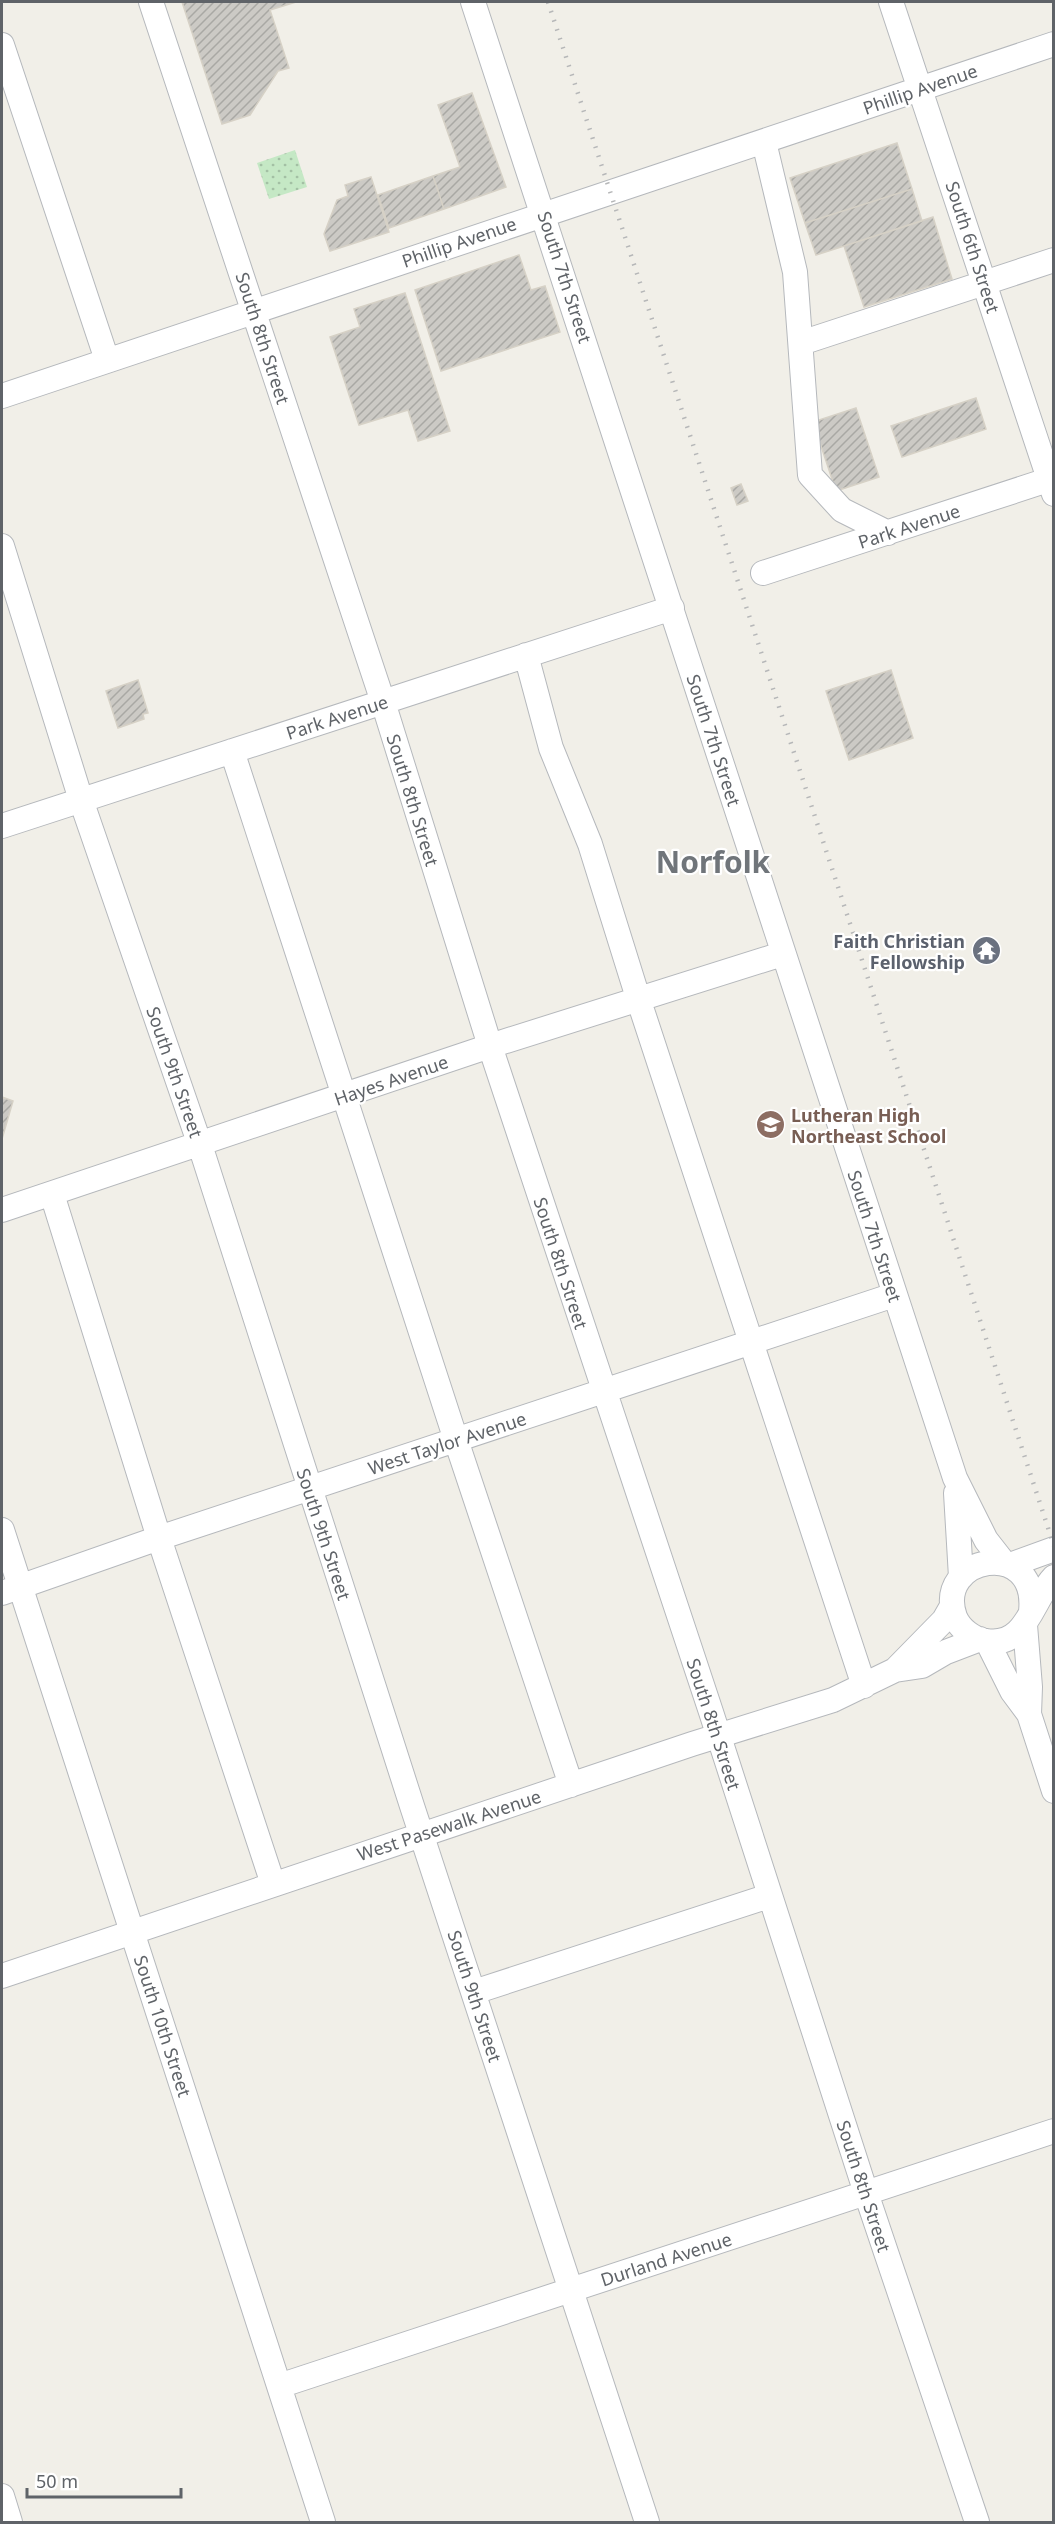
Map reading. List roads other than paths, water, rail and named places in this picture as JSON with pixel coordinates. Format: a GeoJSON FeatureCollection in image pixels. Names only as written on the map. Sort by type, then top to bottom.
{"type":"FeatureCollection","features":[{"type":"Feature","properties":{"kind":"street","name":"South 8th Street"},"geometry":{"type":"LineString","coordinates":[[151,2],[255,310],[383,702],[490,1046],[603,1391],[719,1736],[866,2193],[977,2523]]}},
{"type":"Feature","properties":{"kind":"street","name":"South 7th Street"},"geometry":{"type":"LineString","coordinates":[[473,2],[544,213],[782,954],[955,1478],[986,1540],[1007,1564]]}},
{"type":"Feature","properties":{"kind":"street","name":"South 6th Street"},"geometry":{"type":"LineString","coordinates":[[891,2],[1052,484]]}},
{"type":"Feature","properties":{"kind":"street","name":"Phillip Avenue"},"geometry":{"type":"LineString","coordinates":[[2,396],[1053,44]]}},
{"type":"Feature","properties":{"kind":"street"},"geometry":{"type":"LineString","coordinates":[[2,45],[107,360]]}},
{"type":"Feature","properties":{"kind":"street"},"geometry":{"type":"LineString","coordinates":[[764,142],[795,272],[810,475],[842,510],[888,533]]}},
{"type":"Feature","properties":{"kind":"street"},"geometry":{"type":"LineString","coordinates":[[801,343],[1053,260]]}},
{"type":"Feature","properties":{"kind":"street","name":"Park Avenue"},"geometry":{"type":"LineString","coordinates":[[763,573],[1052,484]]}},
{"type":"Feature","properties":{"kind":"street","name":"South 9th Street"},"geometry":{"type":"LineString","coordinates":[[2,546],[81,800],[200,1145],[421,1834],[647,2523]]}},
{"type":"Feature","properties":{"kind":"street","name":"Park Avenue"},"geometry":{"type":"LineString","coordinates":[[2,826],[672,608]]}},
{"type":"Feature","properties":{"kind":"street"},"geometry":{"type":"LineString","coordinates":[[526,656],[551,748],[590,844],[639,1001],[864,1686]]}},
{"type":"Feature","properties":{"kind":"street"},"geometry":{"type":"LineString","coordinates":[[232,751],[571,1785]]}},
{"type":"Feature","properties":{"kind":"street","name":"Hayes Avenue"},"geometry":{"type":"LineString","coordinates":[[2,1210],[490,1046],[639,1001],[782,954]]}},
{"type":"Feature","properties":{"kind":"street"},"geometry":{"type":"LineString","coordinates":[[52,1194],[159,1538],[273,1884]]}},
{"type":"Feature","properties":{"kind":"street","name":"West Taylor Avenue"},"geometry":{"type":"LineString","coordinates":[[11,1589],[894,1295]]}},
{"type":"Feature","properties":{"kind":"street","name":"South 7th Street"},"geometry":{"type":"LineString","coordinates":[[955,1478],[961,1577]]}},
{"type":"Feature","properties":{"kind":"street","name":"South 10th Street"},"geometry":{"type":"LineString","coordinates":[[2,1530],[11,1589],[133,1932],[323,2523]]}},
{"type":"Feature","properties":{"kind":"street"},"geometry":{"type":"LineString","coordinates":[[1053,1549],[1007,1564],[980,1564],[961,1577],[956,1586],[952,1606],[956,1619],[964,1630],[983,1640],[1008,1639],[1028,1618],[1045,1586],[1053,1577]]}},
{"type":"Feature","properties":{"kind":"street"},"geometry":{"type":"LineString","coordinates":[[1007,1564],[1024,1577],[1030,1587],[1029,1713],[1053,1791]]}},
{"type":"Feature","properties":{"kind":"street","name":"West Pasewalk Avenue"},"geometry":{"type":"LineString","coordinates":[[2,1976],[421,1834],[833,1700],[895,1670],[944,1620],[952,1606]]}},
{"type":"Feature","properties":{"kind":"street"},"geometry":{"type":"LineString","coordinates":[[983,1640],[1012,1691],[1029,1713]]}},
{"type":"Feature","properties":{"kind":"street","name":"West Pasewalk Avenue"},"geometry":{"type":"LineString","coordinates":[[895,1670],[922,1666],[946,1652],[983,1640]]}},
{"type":"Feature","properties":{"kind":"street"},"geometry":{"type":"LineString","coordinates":[[474,1992],[769,1896]]}},
{"type":"Feature","properties":{"kind":"street","name":"Durland Avenue"},"geometry":{"type":"LineString","coordinates":[[279,2386],[1053,2131]]}},
{"type":"Feature","properties":{"kind":"street"},"geometry":{"type":"LineString","coordinates":[[2,2496],[10,2523]]}},
{"type":"Feature","properties":{"kind":"railway"},"geometry":{"type":"LineString","coordinates":[[548,2],[1054,1546]]}},
{"type":"Feature","properties":{"kind":"place","name":"Faith Christian Fellowship"},"geometry":{"type":"Point","coordinates":[986,951]}},
{"type":"Feature","properties":{"kind":"place","name":"Lutheran High Northeast School"},"geometry":{"type":"Point","coordinates":[770,1125]}},
{"type":"Feature","properties":{"kind":"district","name":"Norfolk"},"geometry":{"type":"Point","coordinates":[713,861]}}]}
